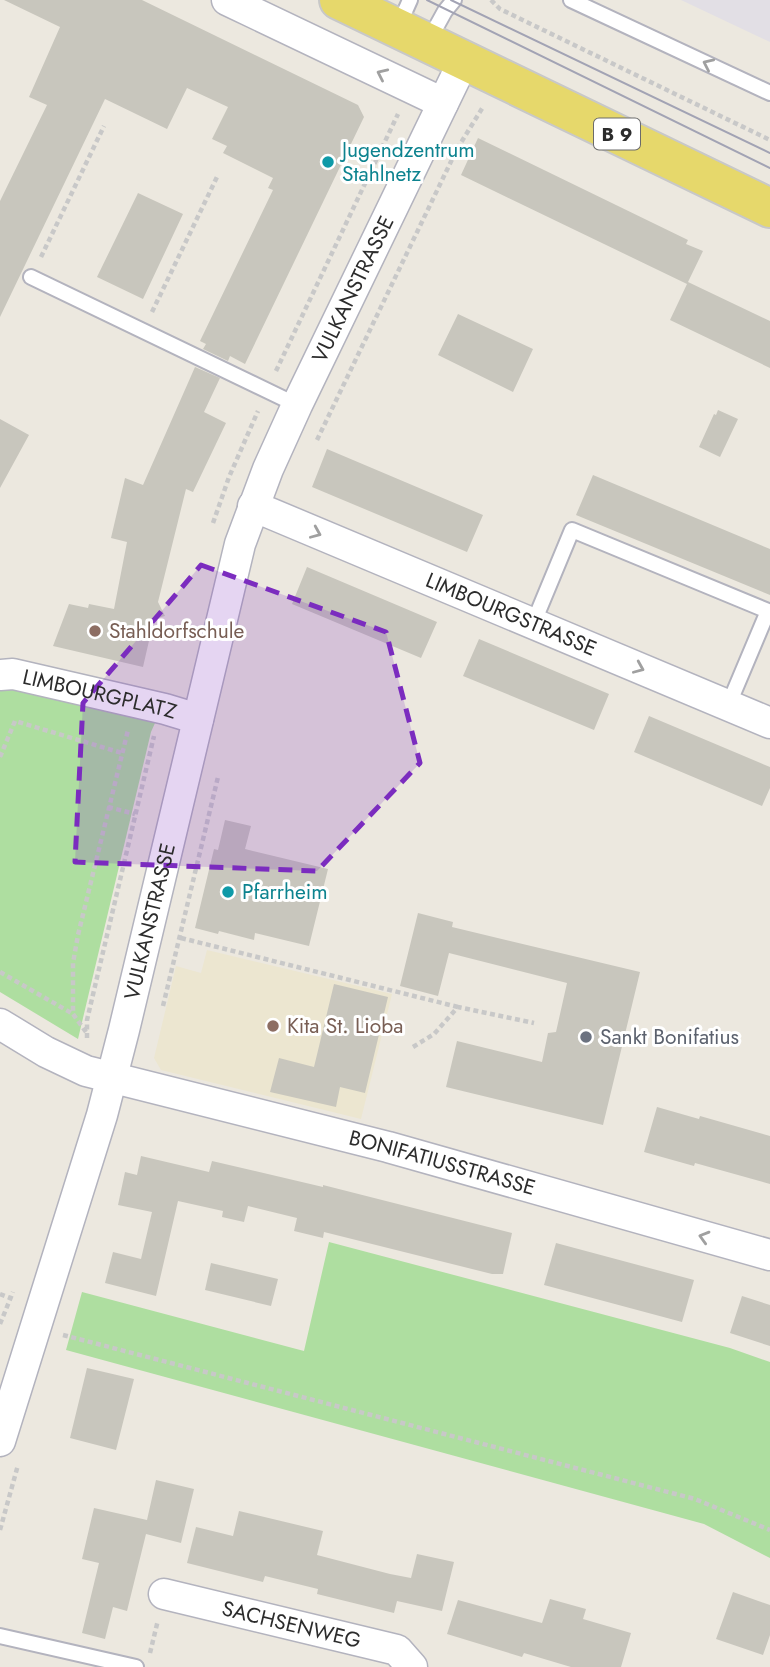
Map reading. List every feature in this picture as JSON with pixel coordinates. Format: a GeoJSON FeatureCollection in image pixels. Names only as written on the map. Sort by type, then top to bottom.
{"type":"FeatureCollection","features":[{"type":"Feature","properties":{"kind":"main road","name":"B 9"},"geometry":{"type":"LineString","coordinates":[[339,0],[411,24],[464,60],[770,208]]}},
{"type":"Feature","properties":{"kind":"street"},"geometry":{"type":"LineString","coordinates":[[227,0],[443,103]]}},
{"type":"Feature","properties":{"kind":"street","name":"VULKANSTRASSE"},"geometry":{"type":"LineString","coordinates":[[11,1447],[34,1327],[111,1078],[229,584],[253,506],[297,405],[464,60]]}},
{"type":"Feature","properties":{"kind":"street","name":"LIMBOURGSTRASSE"},"geometry":{"type":"LineString","coordinates":[[253,506],[770,723]]}},
{"type":"Feature","properties":{"kind":"street","name":"LIMBOURGPLATZ"},"geometry":{"type":"LineString","coordinates":[[0,674],[13,674],[198,719]]}},
{"type":"Feature","properties":{"kind":"street","name":"BONIFATIUSSTRASSE"},"geometry":{"type":"LineString","coordinates":[[0,1024],[68,1063],[111,1078],[388,1147],[770,1255]]}},
{"type":"Feature","properties":{"kind":"street","name":"SACHSENWEG"},"geometry":{"type":"LineString","coordinates":[[164,1594],[401,1661]]}},
{"type":"Feature","properties":{"kind":"lane"},"geometry":{"type":"LineString","coordinates":[[411,24],[444,10],[454,0]]}},
{"type":"Feature","properties":{"kind":"lane"},"geometry":{"type":"LineString","coordinates":[[570,0],[770,93]]}},
{"type":"Feature","properties":{"kind":"lane"},"geometry":{"type":"LineString","coordinates":[[31,277],[297,405]]}},
{"type":"Feature","properties":{"kind":"lane"},"geometry":{"type":"LineString","coordinates":[[533,624],[572,530],[768,611],[728,706]]}},
{"type":"Feature","properties":{"kind":"lane"},"geometry":{"type":"LineString","coordinates":[[0,1636],[136,1667]]}},
{"type":"Feature","properties":{"kind":"path"},"geometry":{"type":"LineString","coordinates":[[491,0],[500,9],[770,140]]}},
{"type":"Feature","properties":{"kind":"path"},"geometry":{"type":"LineString","coordinates":[[316,443],[457,149],[487,100]]}},
{"type":"Feature","properties":{"kind":"path"},"geometry":{"type":"LineString","coordinates":[[31,277],[104,126]]}},
{"type":"Feature","properties":{"kind":"path"},"geometry":{"type":"LineString","coordinates":[[143,330],[217,177]]}},
{"type":"Feature","properties":{"kind":"path"},"geometry":{"type":"LineString","coordinates":[[73,1014],[73,963],[76,944],[135,704]]}},
{"type":"Feature","properties":{"kind":"path"},"geometry":{"type":"LineString","coordinates":[[0,757],[15,722],[122,753]]}},
{"type":"Feature","properties":{"kind":"path"},"geometry":{"type":"LineString","coordinates":[[161,1015],[221,766]]}},
{"type":"Feature","properties":{"kind":"path"},"geometry":{"type":"LineString","coordinates":[[108,807],[135,814]]}},
{"type":"Feature","properties":{"kind":"path"},"geometry":{"type":"LineString","coordinates":[[148,930],[458,1007],[534,1023]]}},
{"type":"Feature","properties":{"kind":"path"},"geometry":{"type":"LineString","coordinates":[[0,972],[73,1014],[87,1033]]}},
{"type":"Feature","properties":{"kind":"path"},"geometry":{"type":"LineString","coordinates":[[413,1047],[434,1034],[458,1007]]}},
{"type":"Feature","properties":{"kind":"path"},"geometry":{"type":"LineString","coordinates":[[0,1294],[11,1297],[34,1327],[695,1499],[770,1530]]}},
{"type":"Feature","properties":{"kind":"path"},"geometry":{"type":"LineString","coordinates":[[0,1530],[11,1447]]}},
{"type":"Feature","properties":{"kind":"path"},"geometry":{"type":"LineString","coordinates":[[150,1655],[164,1594]]}},
{"type":"Feature","properties":{"kind":"highlighted area"},"geometry":{"type":"Polygon","coordinates":[[[201,565],[386,632],[420,763],[317,871],[75,862],[83,703],[201,565]]]}},
{"type":"Feature","properties":{"kind":"shaded area"},"geometry":{"type":"Polygon","coordinates":[[[681,0],[770,0],[770,42],[681,0]]]}},
{"type":"Feature","properties":{"kind":"shaded area","name":"Kita St. Lioba"},"geometry":{"type":"Polygon","coordinates":[[[207,950],[392,994],[361,1119],[161,1070],[154,1058],[176,966],[201,973],[207,950]]]}},
{"type":"Feature","properties":{"kind":"green space"},"geometry":{"type":"Polygon","coordinates":[[[0,687],[147,718],[155,723],[78,1039],[0,992],[0,687]]]}},
{"type":"Feature","properties":{"kind":"green space"},"geometry":{"type":"Polygon","coordinates":[[[329,1242],[730,1348],[770,1362],[770,1558],[704,1524],[66,1350],[82,1292],[304,1351],[329,1242]]]}},
{"type":"Feature","properties":{"kind":"building"},"geometry":{"type":"Polygon","coordinates":[[[4,0],[142,0],[358,105],[364,117],[245,364],[230,356],[228,361],[203,349],[206,344],[200,341],[273,190],[268,188],[273,178],[223,153],[227,146],[212,139],[228,107],[187,88],[167,129],[105,99],[0,317],[0,201],[47,105],[29,97],[60,27],[4,0]]]}},
{"type":"Feature","properties":{"kind":"building"},"geometry":{"type":"Polygon","coordinates":[[[478,138],[688,240],[686,244],[703,251],[688,282],[770,321],[770,368],[670,320],[687,284],[461,175],[478,138]]]}},
{"type":"Feature","properties":{"kind":"building"},"geometry":{"type":"Polygon","coordinates":[[[138,193],[183,214],[143,299],[97,277],[138,193]]]}},
{"type":"Feature","properties":{"kind":"building"},"geometry":{"type":"Polygon","coordinates":[[[458,314],[533,349],[513,392],[438,355],[458,314]]]}},
{"type":"Feature","properties":{"kind":"building"},"geometry":{"type":"Polygon","coordinates":[[[195,367],[220,378],[204,412],[226,423],[193,492],[186,489],[158,602],[165,616],[154,619],[143,667],[53,646],[69,604],[88,608],[89,604],[114,609],[127,542],[111,538],[125,478],[143,485],[195,367]]]}},
{"type":"Feature","properties":{"kind":"building"},"geometry":{"type":"Polygon","coordinates":[[[718,410],[738,419],[720,457],[699,447],[718,410]]]}},
{"type":"Feature","properties":{"kind":"building"},"geometry":{"type":"Polygon","coordinates":[[[0,419],[29,435],[0,488],[0,419]]]}},
{"type":"Feature","properties":{"kind":"building"},"geometry":{"type":"Polygon","coordinates":[[[327,449],[483,515],[467,552],[312,487],[327,449]]]}},
{"type":"Feature","properties":{"kind":"building"},"geometry":{"type":"Polygon","coordinates":[[[593,475],[770,549],[770,595],[576,515],[593,475]]]}},
{"type":"Feature","properties":{"kind":"building"},"geometry":{"type":"Polygon","coordinates":[[[307,567],[437,622],[421,658],[292,604],[307,567]]]}},
{"type":"Feature","properties":{"kind":"building"},"geometry":{"type":"Polygon","coordinates":[[[479,639],[609,694],[594,730],[463,676],[479,639]]]}},
{"type":"Feature","properties":{"kind":"building"},"geometry":{"type":"Polygon","coordinates":[[[649,716],[770,767],[770,788],[762,806],[634,752],[649,716]]]}},
{"type":"Feature","properties":{"kind":"building"},"geometry":{"type":"Polygon","coordinates":[[[225,820],[251,826],[245,849],[328,869],[309,946],[255,933],[254,940],[195,928],[214,849],[218,850],[225,820]]]}},
{"type":"Feature","properties":{"kind":"building","name":"Sankt Bonifatius"},"geometry":{"type":"Polygon","coordinates":[[[418,913],[453,922],[452,927],[640,972],[603,1125],[446,1087],[457,1041],[542,1062],[548,1033],[556,1032],[567,983],[449,953],[438,996],[400,986],[418,913]]]}},
{"type":"Feature","properties":{"kind":"building"},"geometry":{"type":"Polygon","coordinates":[[[334,984],[388,997],[365,1093],[340,1087],[336,1107],[270,1092],[279,1058],[314,1067],[334,984]]]}},
{"type":"Feature","properties":{"kind":"building"},"geometry":{"type":"Polygon","coordinates":[[[657,1107],[770,1136],[770,1184],[644,1152],[657,1107]]]}},
{"type":"Feature","properties":{"kind":"building"},"geometry":{"type":"Polygon","coordinates":[[[141,1156],[209,1172],[212,1161],[323,1185],[512,1233],[503,1274],[492,1274],[324,1232],[323,1238],[294,1231],[297,1218],[248,1206],[244,1222],[222,1217],[223,1211],[178,1201],[156,1296],[105,1283],[113,1252],[141,1259],[152,1212],[118,1205],[125,1172],[137,1175],[141,1156]]]}},
{"type":"Feature","properties":{"kind":"building"},"geometry":{"type":"Polygon","coordinates":[[[556,1243],[694,1280],[682,1322],[544,1285],[556,1243]]]}},
{"type":"Feature","properties":{"kind":"building"},"geometry":{"type":"Polygon","coordinates":[[[211,1263],[278,1279],[271,1306],[205,1290],[211,1263]]]}},
{"type":"Feature","properties":{"kind":"building"},"geometry":{"type":"Polygon","coordinates":[[[742,1296],[770,1305],[770,1346],[730,1333],[742,1296]]]}},
{"type":"Feature","properties":{"kind":"building"},"geometry":{"type":"Polygon","coordinates":[[[87,1368],[134,1379],[116,1450],[70,1438],[87,1368]]]}},
{"type":"Feature","properties":{"kind":"building"},"geometry":{"type":"Polygon","coordinates":[[[156,1480],[194,1489],[181,1543],[146,1534],[127,1611],[113,1607],[105,1639],[82,1633],[99,1563],[82,1559],[94,1508],[147,1520],[156,1480]]]}},
{"type":"Feature","properties":{"kind":"building"},"geometry":{"type":"Polygon","coordinates":[[[239,1511],[323,1531],[317,1555],[390,1574],[411,1578],[417,1554],[454,1562],[442,1611],[397,1601],[394,1613],[317,1594],[318,1589],[265,1576],[263,1582],[187,1563],[196,1527],[233,1536],[239,1511]]]}},
{"type":"Feature","properties":{"kind":"building"},"geometry":{"type":"Polygon","coordinates":[[[733,1592],[770,1605],[770,1635],[763,1655],[716,1639],[733,1592]]]}},
{"type":"Feature","properties":{"kind":"building"},"geometry":{"type":"Polygon","coordinates":[[[550,1599],[586,1609],[583,1619],[631,1633],[621,1667],[571,1667],[524,1653],[522,1657],[447,1634],[458,1600],[542,1623],[550,1599]]]}},
{"type":"Feature","properties":{"kind":"tram line"},"geometry":{"type":"LineString","coordinates":[[427,0],[770,168]]}},
{"type":"Feature","properties":{"kind":"tram line"},"geometry":{"type":"LineString","coordinates":[[451,0],[770,153]]}},
{"type":"Feature","properties":{"kind":"place","name":"Jugendzentrum Stahlnetz"},"geometry":{"type":"Point","coordinates":[328,162]}},
{"type":"Feature","properties":{"kind":"place","name":"Stahldorfschule"},"geometry":{"type":"Point","coordinates":[95,631]}},
{"type":"Feature","properties":{"kind":"place","name":"Pfarrheim"},"geometry":{"type":"Point","coordinates":[228,892]}},
{"type":"Feature","properties":{"kind":"place","name":"Kita St. Lioba"},"geometry":{"type":"Point","coordinates":[273,1026]}},
{"type":"Feature","properties":{"kind":"place","name":"Sankt Bonifatius"},"geometry":{"type":"Point","coordinates":[586,1037]}}]}
